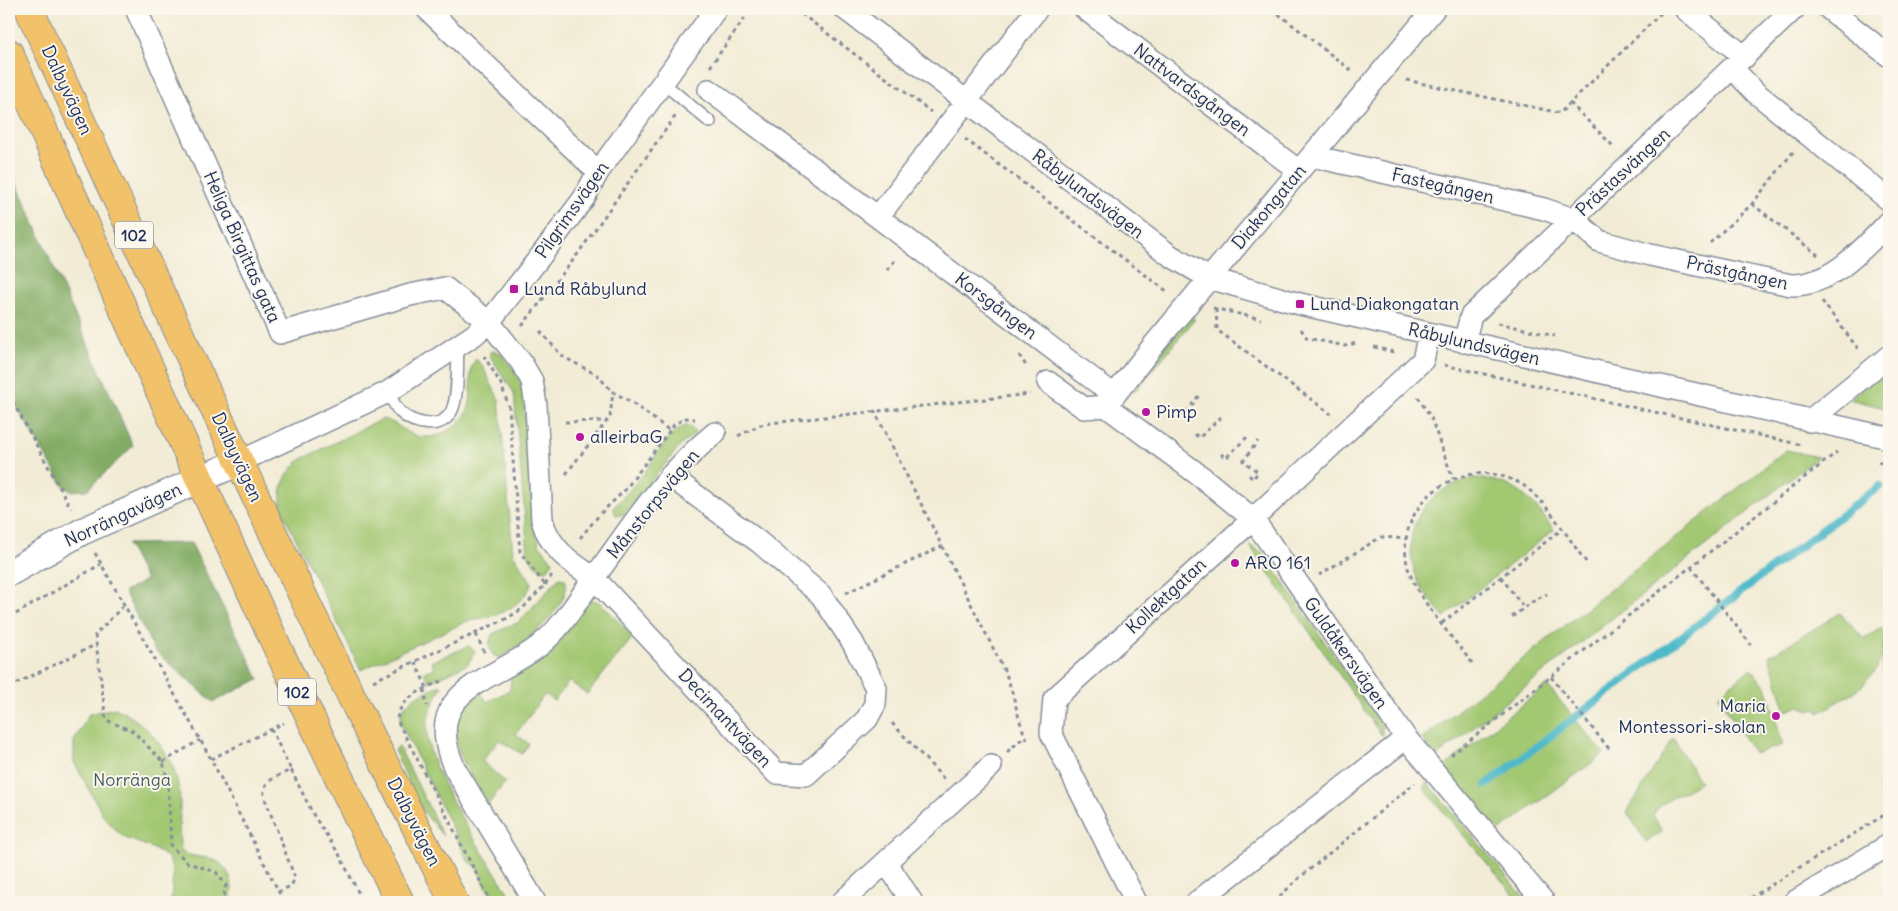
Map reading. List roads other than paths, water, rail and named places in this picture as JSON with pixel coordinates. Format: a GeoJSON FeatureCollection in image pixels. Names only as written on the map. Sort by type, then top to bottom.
{"type":"FeatureCollection","features":[{"type":"Feature","properties":{"kind":"main road","name":"Dalbyvägen"},"geometry":{"type":"LineString","coordinates":[[29,9],[239,462],[362,719],[454,902]]}},
{"type":"Feature","properties":{"kind":"main road","name":"102"},"geometry":{"type":"LineString","coordinates":[[9,53],[199,480],[325,752],[400,902]]}},
{"type":"Feature","properties":{"kind":"street","name":"Heliga Birgittas gata"},"geometry":{"type":"LineString","coordinates":[[136,9],[280,333],[410,294],[445,288],[474,334]]}},
{"type":"Feature","properties":{"kind":"street"},"geometry":{"type":"LineString","coordinates":[[427,9],[598,172]]}},
{"type":"Feature","properties":{"kind":"street","name":"Råbylundsvägen"},"geometry":{"type":"LineString","coordinates":[[845,9],[1171,256],[1209,278],[1300,304],[1889,438]]}},
{"type":"Feature","properties":{"kind":"street"},"geometry":{"type":"LineString","coordinates":[[878,217],[1037,9]]}},
{"type":"Feature","properties":{"kind":"street","name":"Nattvardsgången"},"geometry":{"type":"LineString","coordinates":[[1085,9],[1305,164]]}},
{"type":"Feature","properties":{"kind":"street","name":"Diakongatan"},"geometry":{"type":"LineString","coordinates":[[1110,401],[1209,278],[1376,81],[1434,9]]}},
{"type":"Feature","properties":{"kind":"street"},"geometry":{"type":"LineString","coordinates":[[1684,9],[1739,63],[1756,93],[1889,200]]}},
{"type":"Feature","properties":{"kind":"street","name":"Prästasvängen"},"geometry":{"type":"LineString","coordinates":[[1464,342],[1471,316],[1632,166],[1794,9]]}},
{"type":"Feature","properties":{"kind":"street"},"geometry":{"type":"LineString","coordinates":[[1829,9],[1889,56]]}},
{"type":"Feature","properties":{"kind":"street","name":"Pilgrimsvägen"},"geometry":{"type":"LineString","coordinates":[[239,462],[388,392],[474,334],[584,198],[598,172],[662,82],[706,12]]}},
{"type":"Feature","properties":{"kind":"street","name":"Korsgången"},"geometry":{"type":"LineString","coordinates":[[710,90],[878,217],[1110,401]]}},
{"type":"Feature","properties":{"kind":"street","name":"Fastegången"},"geometry":{"type":"LineString","coordinates":[[1305,164],[1544,209],[1573,219]]}},
{"type":"Feature","properties":{"kind":"street","name":"Prästgången"},"geometry":{"type":"LineString","coordinates":[[1573,219],[1600,241],[1791,285],[1815,282],[1836,270],[1869,243],[1889,222]]}},
{"type":"Feature","properties":{"kind":"street","name":"Decimantvägen"},"geometry":{"type":"LineString","coordinates":[[474,334],[508,344],[532,381],[536,405],[542,520],[552,544],[564,558],[594,578],[776,773],[806,775],[867,719],[875,704],[876,688],[853,642],[827,602],[811,585],[759,542],[670,476]]}},
{"type":"Feature","properties":{"kind":"street","name":"Kollektgatan"},"geometry":{"type":"LineString","coordinates":[[1136,902],[1050,733],[1054,699],[1253,519],[1423,360],[1429,334]]}},
{"type":"Feature","properties":{"kind":"street"},"geometry":{"type":"LineString","coordinates":[[1809,421],[1881,362]]}},
{"type":"Feature","properties":{"kind":"street"},"geometry":{"type":"LineString","coordinates":[[1042,387],[1084,408],[1110,401]]}},
{"type":"Feature","properties":{"kind":"street","name":"Guldåkersvägen"},"geometry":{"type":"LineString","coordinates":[[1110,401],[1253,519],[1406,738],[1544,902]]}},
{"type":"Feature","properties":{"kind":"street","name":"Månstorpsvägen"},"geometry":{"type":"LineString","coordinates":[[535,902],[455,769],[446,745],[446,723],[458,698],[472,685],[520,660],[540,645],[557,628],[670,476],[689,453],[715,433]]}},
{"type":"Feature","properties":{"kind":"street","name":"Norrängavägen"},"geometry":{"type":"LineString","coordinates":[[9,573],[83,531],[239,462]]}},
{"type":"Feature","properties":{"kind":"street"},"geometry":{"type":"LineString","coordinates":[[1197,902],[1406,738]]}},
{"type":"Feature","properties":{"kind":"street"},"geometry":{"type":"LineString","coordinates":[[842,902],[971,788],[991,766]]}},
{"type":"Feature","properties":{"kind":"street"},"geometry":{"type":"LineString","coordinates":[[1794,902],[1889,845]]}},
{"type":"Feature","properties":{"kind":"street"},"geometry":{"type":"LineString","coordinates":[[886,862],[912,902]]}},
{"type":"Feature","properties":{"kind":"lane"},"geometry":{"type":"LineString","coordinates":[[662,82],[710,122]]}},
{"type":"Feature","properties":{"kind":"lane"},"geometry":{"type":"LineString","coordinates":[[388,392],[398,410],[413,421],[433,424],[446,418],[454,405],[474,334]]}},
{"type":"Feature","properties":{"kind":"waterway"},"geometry":{"type":"LineString","coordinates":[[1486,785],[1880,486]]}},
{"type":"Feature","properties":{"kind":"place","name":"Lund Råbylund"},"geometry":{"type":"Point","coordinates":[514,289]}},
{"type":"Feature","properties":{"kind":"place","name":"Lund Diakongatan"},"geometry":{"type":"Point","coordinates":[1300,304]}},
{"type":"Feature","properties":{"kind":"place","name":"Pimp"},"geometry":{"type":"Point","coordinates":[1146,412]}},
{"type":"Feature","properties":{"kind":"place","name":"alleirbaG"},"geometry":{"type":"Point","coordinates":[580,437]}},
{"type":"Feature","properties":{"kind":"place","name":"ARO 161"},"geometry":{"type":"Point","coordinates":[1235,563]}},
{"type":"Feature","properties":{"kind":"place","name":"Maria Montessori-skolan"},"geometry":{"type":"Point","coordinates":[1776,716]}},
{"type":"Feature","properties":{"kind":"park label","name":"Norränga"},"geometry":{"type":"Point","coordinates":[132,780]}}]}
